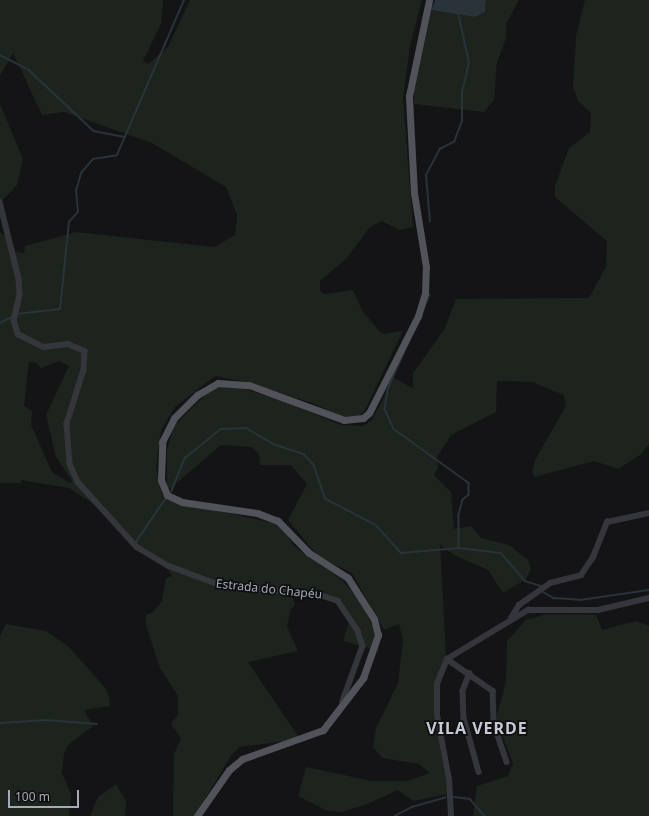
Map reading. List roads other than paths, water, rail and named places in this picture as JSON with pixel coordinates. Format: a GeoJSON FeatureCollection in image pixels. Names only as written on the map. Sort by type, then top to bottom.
{"type":"FeatureCollection","features":[{"type":"Feature","properties":{"kind":"main road"},"geometry":{"type":"LineString","coordinates":[[197,816],[229,770],[242,759],[315,735],[339,710],[363,678],[377,641],[374,619],[348,578],[309,553],[286,528],[268,516],[182,502],[167,495],[160,480],[162,442],[174,418],[197,395],[218,383],[249,385],[344,420],[364,418],[369,413],[418,316],[425,293],[426,266],[414,193],[409,96],[429,0]]}},
{"type":"Feature","properties":{"kind":"street","name":"Estrada do Chapéu"},"geometry":{"type":"LineString","coordinates":[[0,202],[19,279],[20,296],[14,320],[18,334],[44,347],[68,344],[85,351],[84,370],[67,424],[70,464],[78,482],[137,547],[169,566],[220,585],[320,595],[338,601],[358,631],[363,646],[361,660],[339,710]]}},
{"type":"Feature","properties":{"kind":"street"},"geometry":{"type":"LineString","coordinates":[[511,618],[519,606],[550,583],[581,575],[593,558],[607,522],[649,513]]}},
{"type":"Feature","properties":{"kind":"street"},"geometry":{"type":"LineString","coordinates":[[451,816],[449,780],[437,714],[437,684],[447,659],[511,618],[539,608],[598,610],[649,598]]}},
{"type":"Feature","properties":{"kind":"street"},"geometry":{"type":"LineString","coordinates":[[447,659],[470,673],[493,691],[494,724],[507,762]]}},
{"type":"Feature","properties":{"kind":"street"},"geometry":{"type":"LineString","coordinates":[[470,673],[463,691],[464,718],[479,772]]}},
{"type":"Feature","properties":{"kind":"waterway"},"geometry":{"type":"LineString","coordinates":[[17,314],[60,309],[69,222],[78,212],[76,191],[81,173],[93,159],[117,155],[184,0]]}},
{"type":"Feature","properties":{"kind":"waterway"},"geometry":{"type":"LineString","coordinates":[[430,222],[426,175],[440,149],[454,142],[462,121],[462,93],[469,63],[458,13]]}},
{"type":"Feature","properties":{"kind":"waterway"},"geometry":{"type":"LineString","coordinates":[[0,55],[29,70],[94,131],[125,137]]}},
{"type":"Feature","properties":{"kind":"waterway"},"geometry":{"type":"LineString","coordinates":[[430,295],[388,390],[385,409],[394,429],[469,483],[469,495],[463,500],[459,515],[459,548]]}},
{"type":"Feature","properties":{"kind":"waterway"},"geometry":{"type":"LineString","coordinates":[[0,323],[12,317]]}},
{"type":"Feature","properties":{"kind":"waterway"},"geometry":{"type":"LineString","coordinates":[[171,492],[185,458],[221,429],[246,428],[276,445],[304,454],[314,465],[326,499],[376,525],[401,553],[459,548],[501,553],[525,581],[541,586]]}},
{"type":"Feature","properties":{"kind":"waterway"},"geometry":{"type":"LineString","coordinates":[[136,542],[166,498]]}},
{"type":"Feature","properties":{"kind":"waterway"},"geometry":{"type":"LineString","coordinates":[[543,592],[554,598],[580,600],[649,590]]}},
{"type":"Feature","properties":{"kind":"waterway"},"geometry":{"type":"LineString","coordinates":[[0,723],[47,720],[97,724]]}},
{"type":"Feature","properties":{"kind":"waterway"},"geometry":{"type":"LineString","coordinates":[[395,816],[412,807],[446,797]]}},
{"type":"Feature","properties":{"kind":"waterway"},"geometry":{"type":"LineString","coordinates":[[454,797],[470,799],[485,816]]}},
{"type":"Feature","properties":{"kind":"district","name":"VILA VERDE"},"geometry":{"type":"Point","coordinates":[477,728]}}]}
